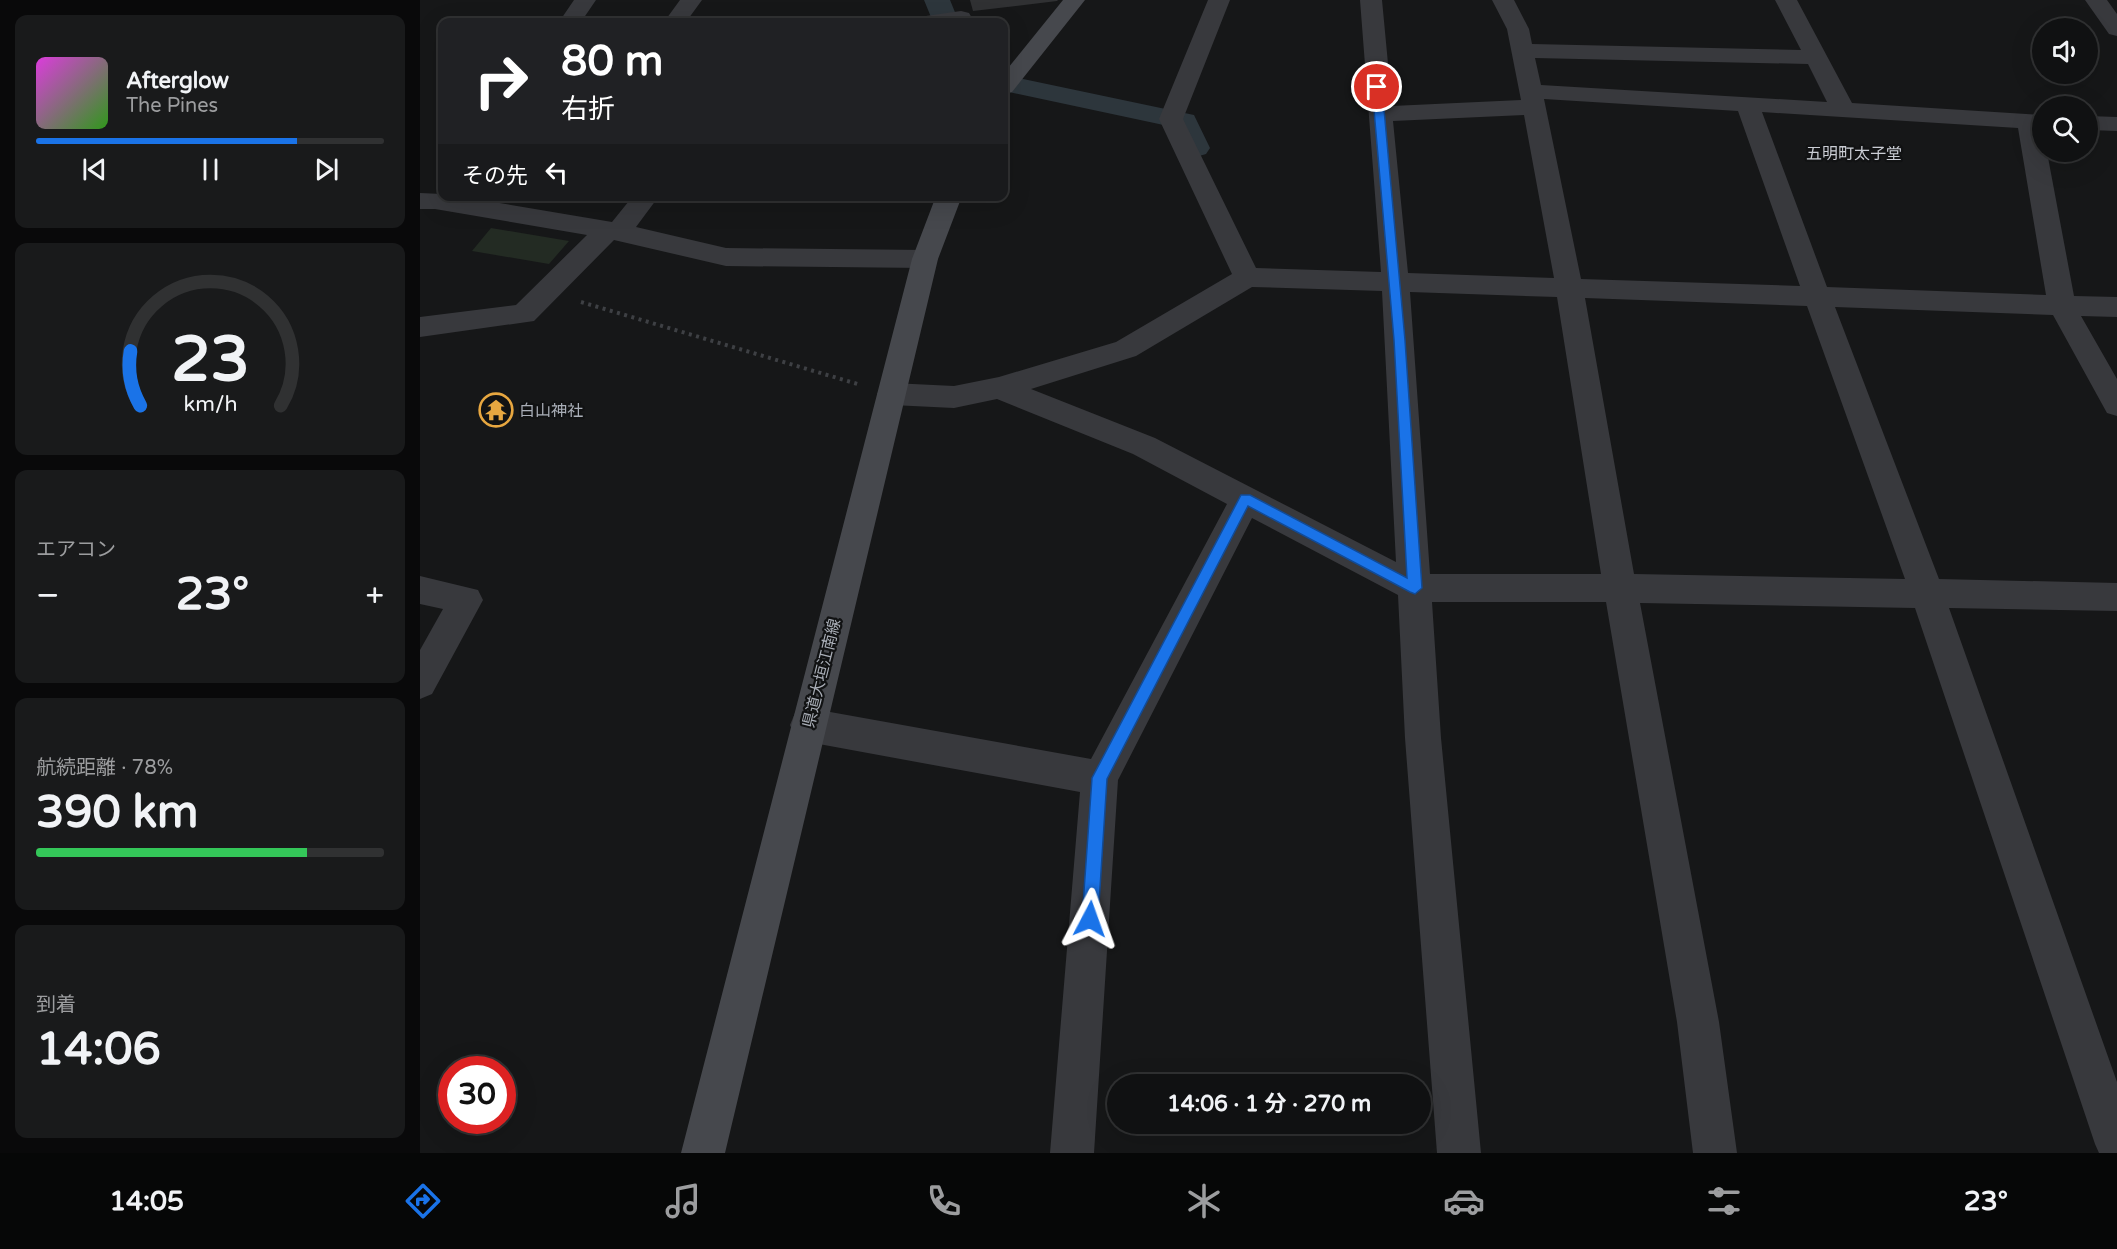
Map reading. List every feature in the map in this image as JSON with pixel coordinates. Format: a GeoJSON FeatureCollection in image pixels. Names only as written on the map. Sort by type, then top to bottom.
{"type":"FeatureCollection","features":[{"type":"Feature","properties":{"kind":"main road"},"geometry":{"type":"LineString","coordinates":[[1008,77],[1074,0]]}},
{"type":"Feature","properties":{"kind":"main road","name":"県道大垣江南線"},"geometry":{"type":"LineString","coordinates":[[703,1153],[925,259],[946,201]]}},
{"type":"Feature","properties":{"kind":"street"},"geometry":{"type":"LineString","coordinates":[[573,18],[585,0]]}},
{"type":"Feature","properties":{"kind":"street"},"geometry":{"type":"LineString","coordinates":[[678,18],[690,0]]}},
{"type":"Feature","properties":{"kind":"street"},"geometry":{"type":"LineString","coordinates":[[1219,0],[1171,119],[1247,277]]}},
{"type":"Feature","properties":{"kind":"street"},"geometry":{"type":"LineString","coordinates":[[1371,0],[1395,284],[1423,738],[1459,1153]]}},
{"type":"Feature","properties":{"kind":"street"},"geometry":{"type":"LineString","coordinates":[[1503,0],[1518,29],[1570,289],[1620,588],[1698,1022],[1715,1153]]}},
{"type":"Feature","properties":{"kind":"street"},"geometry":{"type":"LineString","coordinates":[[1786,0],[1844,111]]}},
{"type":"Feature","properties":{"kind":"street"},"geometry":{"type":"LineString","coordinates":[[2096,0],[2117,29]]}},
{"type":"Feature","properties":{"kind":"street"},"geometry":{"type":"LineString","coordinates":[[942,18],[960,13]]}},
{"type":"Feature","properties":{"kind":"street"},"geometry":{"type":"LineString","coordinates":[[1523,51],[1817,57]]}},
{"type":"Feature","properties":{"kind":"street"},"geometry":{"type":"LineString","coordinates":[[1379,114],[1533,99],[1748,105],[2032,122]]}},
{"type":"Feature","properties":{"kind":"street"},"geometry":{"type":"LineString","coordinates":[[1748,105],[1926,593],[2117,1144]]}},
{"type":"Feature","properties":{"kind":"street"},"geometry":{"type":"LineString","coordinates":[[2098,123],[2117,124]]}},
{"type":"Feature","properties":{"kind":"street"},"geometry":{"type":"LineString","coordinates":[[2042,162],[2062,306],[2117,405]]}},
{"type":"Feature","properties":{"kind":"street"},"geometry":{"type":"LineString","coordinates":[[420,327],[524,314],[642,201]]}},
{"type":"Feature","properties":{"kind":"street"},"geometry":{"type":"LineString","coordinates":[[429,202],[612,232],[726,257],[925,259]]}},
{"type":"Feature","properties":{"kind":"street"},"geometry":{"type":"LineString","coordinates":[[892,394],[954,397],[999,388],[1126,349],[1247,277],[1395,284],[2117,307]]}},
{"type":"Feature","properties":{"kind":"street"},"geometry":{"type":"LineString","coordinates":[[999,388],[1144,446],[1415,588],[1620,588],[2117,597]]}},
{"type":"Feature","properties":{"kind":"street"},"geometry":{"type":"LineString","coordinates":[[1072,1153],[1100,778],[1246,499]]}},
{"type":"Feature","properties":{"kind":"street"},"geometry":{"type":"LineString","coordinates":[[420,590],[466,600],[420,683]]}},
{"type":"Feature","properties":{"kind":"street"},"geometry":{"type":"LineString","coordinates":[[808,725],[1100,778]]}},
{"type":"Feature","properties":{"kind":"path"},"geometry":{"type":"LineString","coordinates":[[548,292],[892,394]]}},
{"type":"Feature","properties":{"kind":"shaded area"},"geometry":{"type":"Polygon","coordinates":[[[491,228],[569,241],[549,264],[472,251],[491,228]]]}},
{"type":"Feature","properties":{"kind":"waterway"},"geometry":{"type":"LineString","coordinates":[[937,0],[944,18]]}},
{"type":"Feature","properties":{"kind":"waterway"},"geometry":{"type":"LineString","coordinates":[[1008,84],[1184,121],[1196,148]]}},
{"type":"Feature","properties":{"kind":"place","name":"白山神社"},"geometry":{"type":"Point","coordinates":[496,410]}},
{"type":"Feature","properties":{"kind":"district","name":"五明町太子堂"},"geometry":{"type":"Point","coordinates":[1854,153]}},
{"type":"Feature","properties":{"kind":"route"},"geometry":{"type":"LineString","coordinates":[[1090,919],[1100,778],[1246,499],[1415,588],[1400,340],[1377,87]]}}]}
